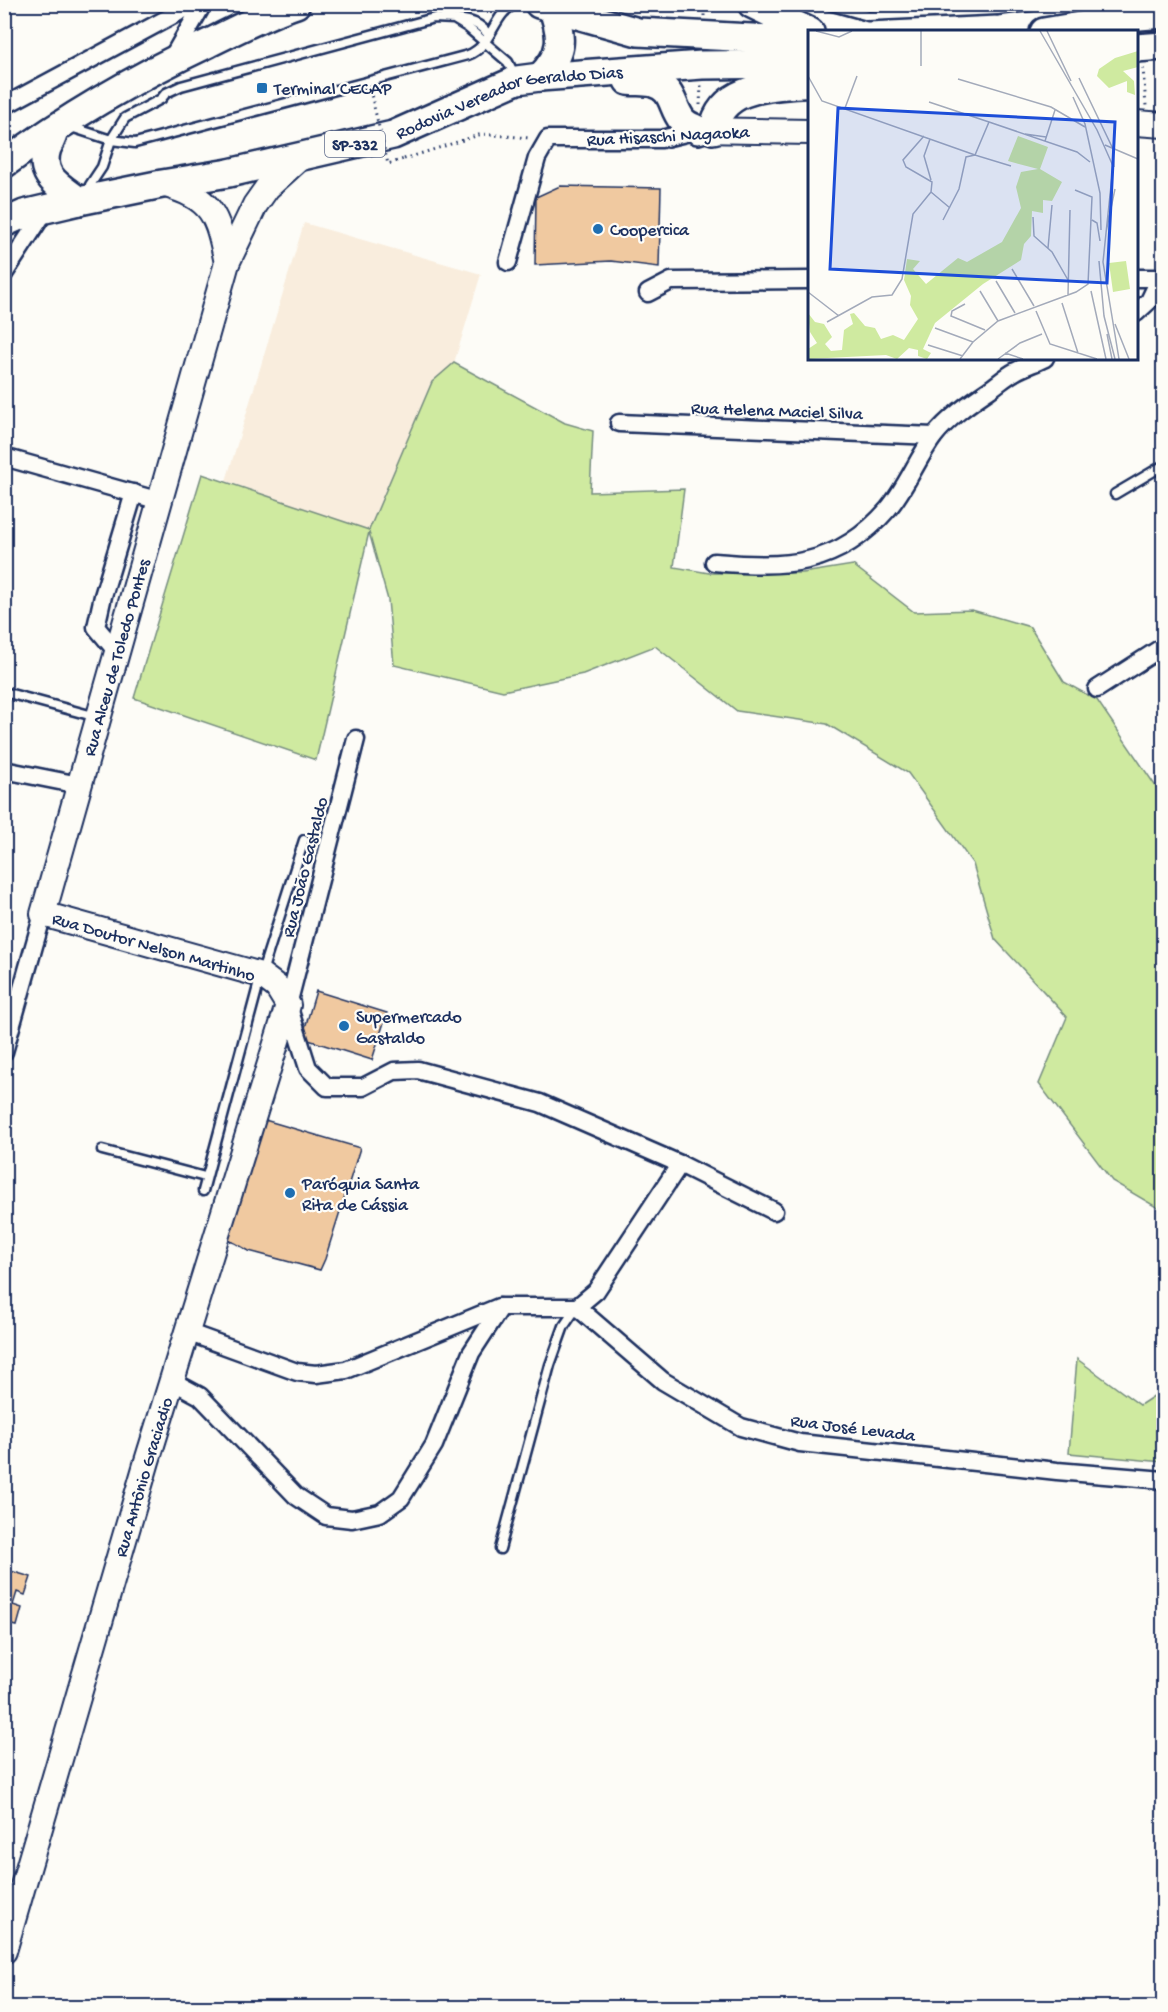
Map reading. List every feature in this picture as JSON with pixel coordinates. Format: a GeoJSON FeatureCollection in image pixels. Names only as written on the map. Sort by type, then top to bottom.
{"type":"FeatureCollection","features":[{"type":"Feature","properties":{"kind":"main road"},"geometry":{"type":"LineString","coordinates":[[4,164],[59,127],[170,61],[297,4]]}},
{"type":"Feature","properties":{"kind":"main road"},"geometry":{"type":"LineString","coordinates":[[752,4],[808,31]]}},
{"type":"Feature","properties":{"kind":"main road"},"geometry":{"type":"LineString","coordinates":[[545,6],[638,32],[808,41]]}},
{"type":"Feature","properties":{"kind":"main road"},"geometry":{"type":"LineString","coordinates":[[529,78],[552,65],[558,54],[559,26],[545,6]]}},
{"type":"Feature","properties":{"kind":"main road"},"geometry":{"type":"LineString","coordinates":[[1056,30],[1164,14]]}},
{"type":"Feature","properties":{"kind":"main road","name":"Rodovia Vereador Geraldo Dias"},"geometry":{"type":"LineString","coordinates":[[4,223],[46,208],[229,173],[393,135],[529,78],[702,65],[808,64]]}},
{"type":"Feature","properties":{"kind":"main road"},"geometry":{"type":"LineString","coordinates":[[595,74],[616,81],[652,82],[663,87],[672,96],[677,113],[683,122],[706,130],[725,104],[737,95],[756,88],[808,83]]}},
{"type":"Feature","properties":{"kind":"main road"},"geometry":{"type":"LineString","coordinates":[[59,127],[46,156],[48,174],[52,181],[84,200]]}},
{"type":"Feature","properties":{"kind":"main road","name":"Rua Hisaschi Nagaoka"},"geometry":{"type":"LineString","coordinates":[[706,130],[808,132]]}},
{"type":"Feature","properties":{"kind":"main road","name":"Rua Alceu de Toledo Pontes"},"geometry":{"type":"LineString","coordinates":[[43,914],[227,263],[255,206],[267,188],[301,157]]}},
{"type":"Feature","properties":{"kind":"main road","name":"Rua Alceu de Toledo Pontes"},"geometry":{"type":"LineString","coordinates":[[162,184],[194,194],[206,205],[216,219],[227,263]]}},
{"type":"Feature","properties":{"kind":"main road","name":"Rua Doutor Nelson Martinho"},"geometry":{"type":"LineString","coordinates":[[43,914],[261,975],[277,987],[288,1005]]}},
{"type":"Feature","properties":{"kind":"main road","name":"Rua Antônio Graciadio"},"geometry":{"type":"LineString","coordinates":[[4,1951],[147,1461],[288,1005]]}},
{"type":"Feature","properties":{"kind":"street"},"geometry":{"type":"LineString","coordinates":[[7,107],[194,4]]}},
{"type":"Feature","properties":{"kind":"street"},"geometry":{"type":"LineString","coordinates":[[170,61],[203,4]]}},
{"type":"Feature","properties":{"kind":"street","name":"Rua Hisaschi Nagaoka"},"geometry":{"type":"LineString","coordinates":[[548,139],[661,139],[706,130]]}},
{"type":"Feature","properties":{"kind":"street"},"geometry":{"type":"LineString","coordinates":[[508,262],[537,158],[548,139]]}},
{"type":"Feature","properties":{"kind":"street"},"geometry":{"type":"LineString","coordinates":[[4,274],[46,208]]}},
{"type":"Feature","properties":{"kind":"street"},"geometry":{"type":"LineString","coordinates":[[1138,278],[1162,278],[1149,301],[1138,312]]}},
{"type":"Feature","properties":{"kind":"street"},"geometry":{"type":"LineString","coordinates":[[648,293],[670,281],[808,280]]}},
{"type":"Feature","properties":{"kind":"street"},"geometry":{"type":"LineString","coordinates":[[714,562],[760,566],[801,562],[833,553],[855,541],[888,509],[934,436],[959,411],[1014,372],[1041,360]]}},
{"type":"Feature","properties":{"kind":"street","name":"Rua Helena Maciel Silva"},"geometry":{"type":"LineString","coordinates":[[618,423],[934,436]]}},
{"type":"Feature","properties":{"kind":"street"},"geometry":{"type":"LineString","coordinates":[[4,457],[160,501]]}},
{"type":"Feature","properties":{"kind":"street"},"geometry":{"type":"LineString","coordinates":[[117,652],[96,627],[134,493]]}},
{"type":"Feature","properties":{"kind":"street"},"geometry":{"type":"LineString","coordinates":[[1097,689],[1164,646]]}},
{"type":"Feature","properties":{"kind":"street","name":"Rua João Gastaldo"},"geometry":{"type":"LineString","coordinates":[[288,1005],[356,739]]}},
{"type":"Feature","properties":{"kind":"street"},"geometry":{"type":"LineString","coordinates":[[4,770],[79,785]]}},
{"type":"Feature","properties":{"kind":"street","name":"Rua Alceu de Toledo Pontes"},"geometry":{"type":"LineString","coordinates":[[4,1052],[43,914]]}},
{"type":"Feature","properties":{"kind":"street"},"geometry":{"type":"LineString","coordinates":[[288,1005],[308,1068],[327,1087],[363,1087],[394,1071],[418,1070],[540,1103],[680,1164],[774,1211]]}},
{"type":"Feature","properties":{"kind":"street"},"geometry":{"type":"LineString","coordinates":[[187,1332],[297,1372],[316,1374],[346,1370],[501,1307],[577,1307],[596,1291],[680,1164]]}},
{"type":"Feature","properties":{"kind":"street"},"geometry":{"type":"LineString","coordinates":[[172,1381],[200,1396],[296,1496],[326,1516],[352,1519],[380,1513],[401,1498],[434,1445],[471,1353],[501,1307]]}},
{"type":"Feature","properties":{"kind":"street","name":"Rua José Levada"},"geometry":{"type":"LineString","coordinates":[[577,1307],[663,1381],[741,1427],[800,1443],[1164,1480]]}},
{"type":"Feature","properties":{"kind":"lane"},"geometry":{"type":"LineString","coordinates":[[59,127],[111,140],[135,143],[468,55],[477,52],[502,14],[516,4]]}},
{"type":"Feature","properties":{"kind":"lane"},"geometry":{"type":"LineString","coordinates":[[825,4],[868,16],[1047,4]]}},
{"type":"Feature","properties":{"kind":"lane"},"geometry":{"type":"LineString","coordinates":[[84,200],[107,156],[111,140],[125,118],[181,86],[434,18],[472,21],[480,25],[489,35]]}},
{"type":"Feature","properties":{"kind":"lane"},"geometry":{"type":"LineString","coordinates":[[454,19],[468,27],[484,44],[529,78]]}},
{"type":"Feature","properties":{"kind":"lane"},"geometry":{"type":"LineString","coordinates":[[1115,494],[1164,465]]}},
{"type":"Feature","properties":{"kind":"lane"},"geometry":{"type":"LineString","coordinates":[[4,692],[99,717]]}},
{"type":"Feature","properties":{"kind":"lane"},"geometry":{"type":"LineString","coordinates":[[202,1191],[261,975],[304,840]]}},
{"type":"Feature","properties":{"kind":"lane"},"geometry":{"type":"LineString","coordinates":[[102,1150],[205,1177]]}},
{"type":"Feature","properties":{"kind":"lane"},"geometry":{"type":"LineString","coordinates":[[500,1549],[550,1365],[564,1326],[577,1307]]}},
{"type":"Feature","properties":{"kind":"path"},"geometry":{"type":"LineString","coordinates":[[1147,47],[1149,124]]}},
{"type":"Feature","properties":{"kind":"path"},"geometry":{"type":"LineString","coordinates":[[702,65],[706,130]]}},
{"type":"Feature","properties":{"kind":"path"},"geometry":{"type":"LineString","coordinates":[[370,90],[388,164],[482,134],[548,139]]}},
{"type":"Feature","properties":{"kind":"shaded area"},"geometry":{"type":"Polygon","coordinates":[[[304,223],[481,274],[454,363],[432,382],[369,531],[226,481],[304,223]]]}},
{"type":"Feature","properties":{"kind":"green space"},"geometry":{"type":"Polygon","coordinates":[[[454,363],[565,423],[593,431],[590,492],[684,489],[674,567],[709,573],[803,573],[853,565],[914,612],[972,610],[1030,627],[1064,682],[1097,700],[1163,797],[1163,1211],[1112,1181],[1039,1084],[1067,1017],[995,939],[973,864],[908,773],[827,724],[737,711],[655,646],[583,674],[503,691],[394,665],[388,600],[369,532],[316,760],[134,698],[202,474],[369,530],[432,382],[454,363]]]}},
{"type":"Feature","properties":{"kind":"green space"},"geometry":{"type":"Polygon","coordinates":[[[1077,1359],[1140,1405],[1163,1390],[1163,1462],[1069,1453],[1077,1359]]]}},
{"type":"Feature","properties":{"kind":"building","name":"Coopercica"},"geometry":{"type":"Polygon","coordinates":[[[560,186],[661,188],[659,267],[611,261],[535,265],[536,197],[560,186]]]}},
{"type":"Feature","properties":{"kind":"building","name":"Supermercado Gastaldo"},"geometry":{"type":"Polygon","coordinates":[[[316,991],[387,1013],[372,1060],[302,1038],[316,991]]]}},
{"type":"Feature","properties":{"kind":"building","name":"Paróquia Santa Rita de Cássia"},"geometry":{"type":"Polygon","coordinates":[[[258,1118],[360,1148],[320,1270],[249,1251],[221,1238],[258,1118]]]}},
{"type":"Feature","properties":{"kind":"building"},"geometry":{"type":"Polygon","coordinates":[[[4,1569],[31,1577],[25,1595],[17,1592],[13,1605],[22,1608],[17,1626],[4,1623],[6,1589],[4,1589],[4,1569]]]}},
{"type":"Feature","properties":{"kind":"place","name":"Terminal CECAP"},"geometry":{"type":"Point","coordinates":[262,88]}},
{"type":"Feature","properties":{"kind":"place","name":"Coopercica"},"geometry":{"type":"Point","coordinates":[598,229]}},
{"type":"Feature","properties":{"kind":"place","name":"Supermercado Gastaldo"},"geometry":{"type":"Point","coordinates":[344,1026]}},
{"type":"Feature","properties":{"kind":"place","name":"Paróquia Santa Rita de Cássia"},"geometry":{"type":"Point","coordinates":[290,1193]}}]}
